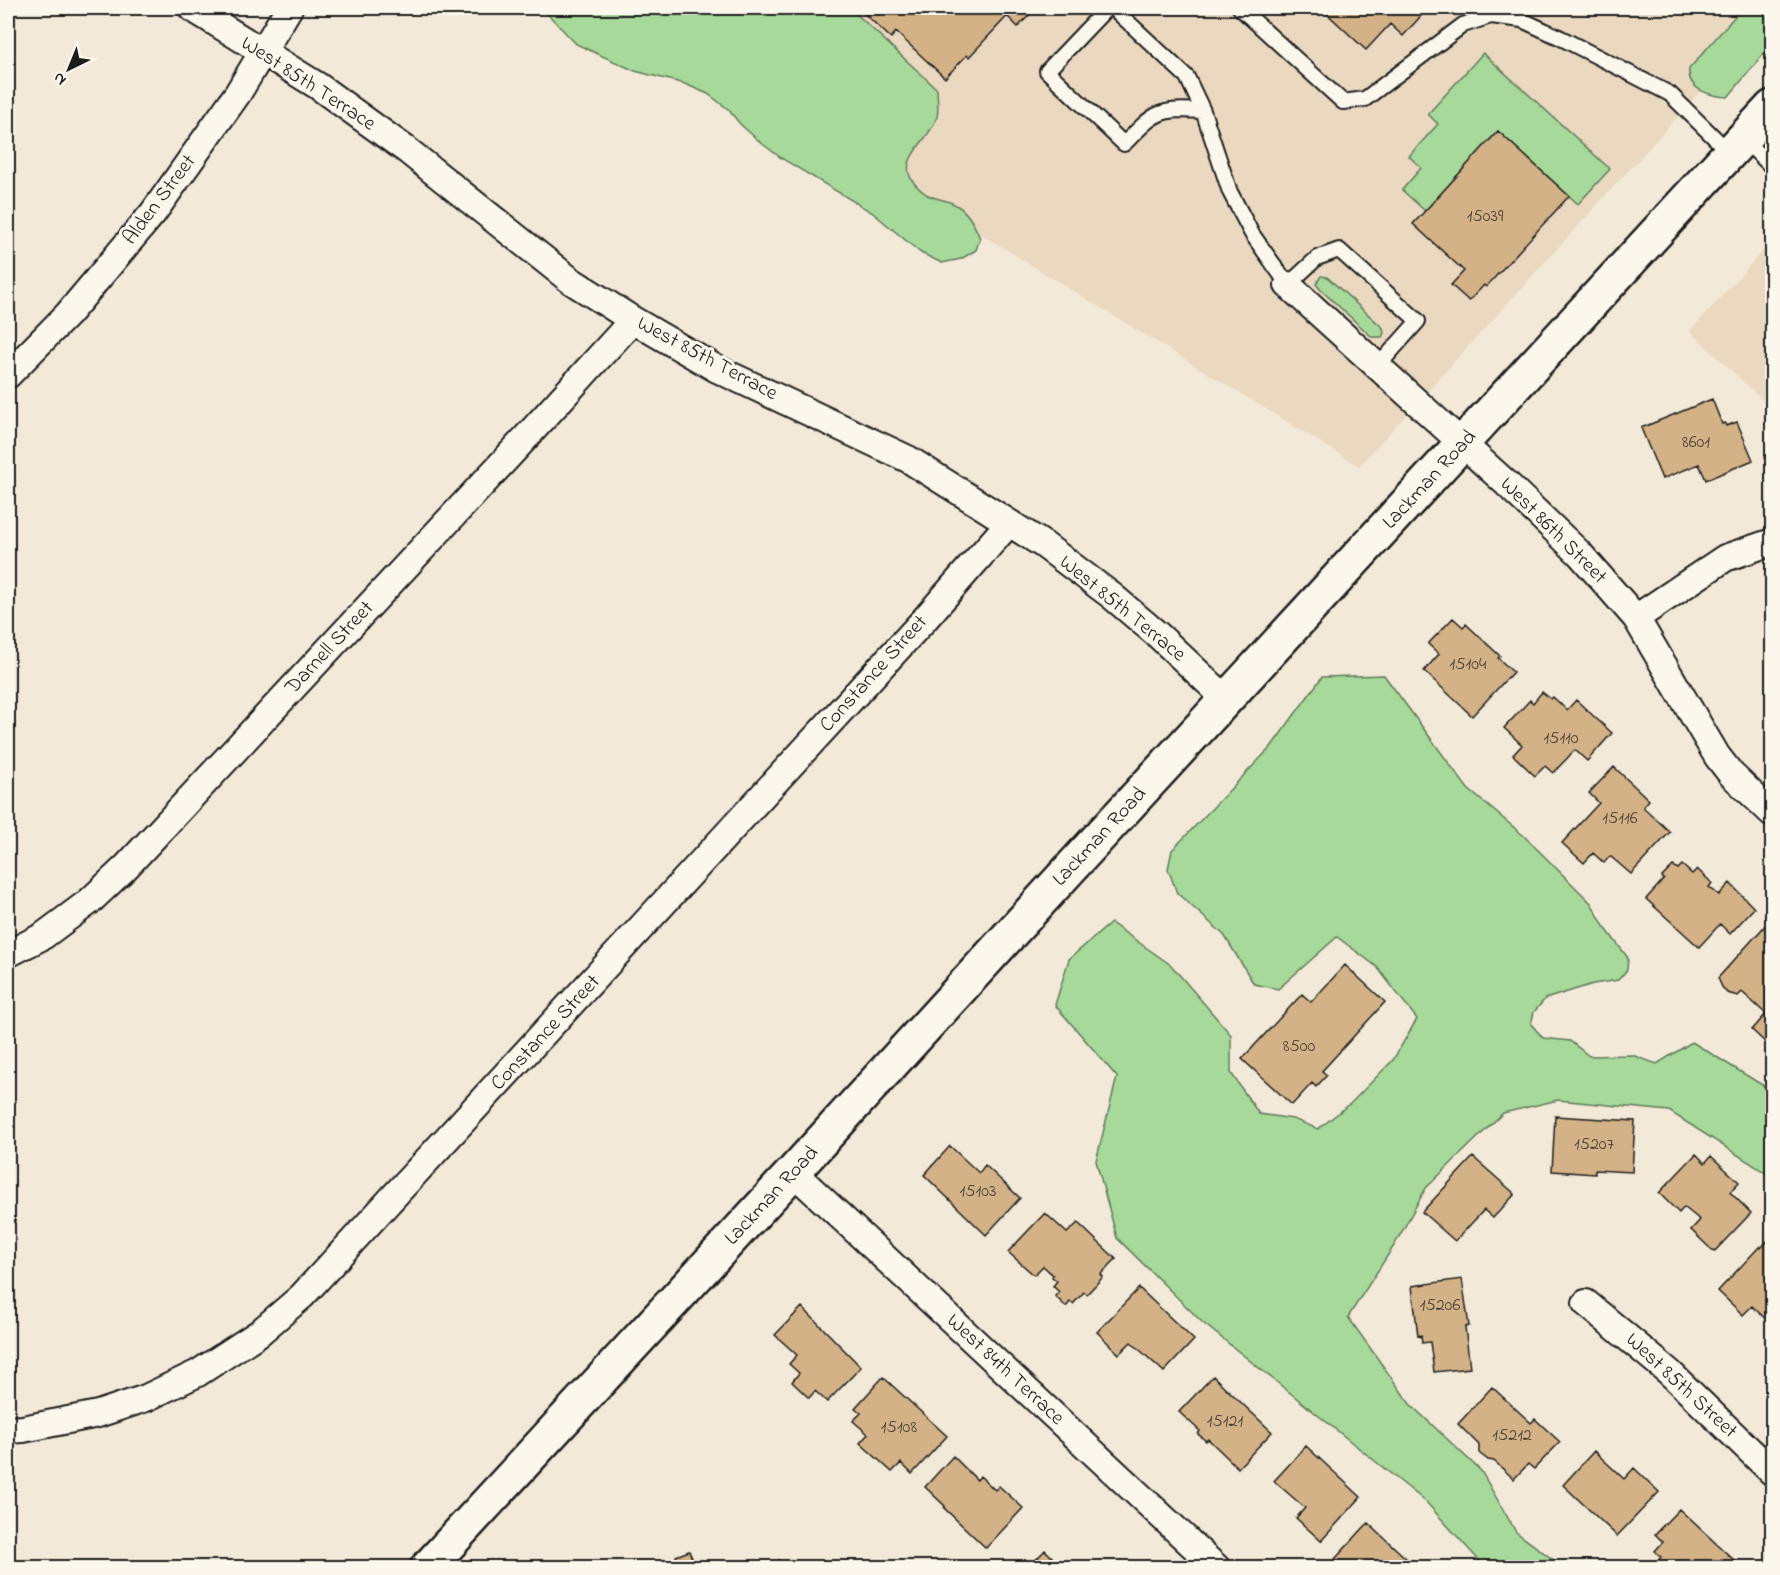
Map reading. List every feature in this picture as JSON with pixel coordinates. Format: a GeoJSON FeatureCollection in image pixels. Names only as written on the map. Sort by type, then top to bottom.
{"type":"FeatureCollection","features":[{"type":"Feature","properties":{"kind":"main road","name":"Lackman Road"},"geometry":{"type":"LineString","coordinates":[[427,1568],[1773,107]]}},
{"type":"Feature","properties":{"kind":"street","name":"West 85th Terrace"},"geometry":{"type":"LineString","coordinates":[[192,8],[318,86],[390,138],[570,280],[633,320],[717,369],[908,459],[1044,545],[1112,596],[1158,635],[1227,700]]}},
{"type":"Feature","properties":{"kind":"street","name":"Alden Street"},"geometry":{"type":"LineString","coordinates":[[8,375],[68,314],[153,213],[238,93],[289,8]]}},
{"type":"Feature","properties":{"kind":"street","name":"West 86th Street"},"geometry":{"type":"LineString","coordinates":[[1288,285],[1580,554],[1636,618],[1717,756],[1731,774],[1773,813]]}},
{"type":"Feature","properties":{"kind":"street","name":"Darnell Street"},"geometry":{"type":"LineString","coordinates":[[8,954],[43,936],[90,901],[126,867],[633,320]]}},
{"type":"Feature","properties":{"kind":"street","name":"Constance Street"},"geometry":{"type":"LineString","coordinates":[[8,1430],[99,1414],[146,1398],[198,1373],[259,1333],[302,1296],[916,628],[1009,523]]}},
{"type":"Feature","properties":{"kind":"street"},"geometry":{"type":"LineString","coordinates":[[1636,618],[1725,558],[1773,542]]}},
{"type":"Feature","properties":{"kind":"street","name":"West 84th Terrace"},"geometry":{"type":"LineString","coordinates":[[794,1172],[1217,1568]]}},
{"type":"Feature","properties":{"kind":"street","name":"West 85th Street"},"geometry":{"type":"LineString","coordinates":[[1586,1303],[1669,1372],[1770,1463]]}},
{"type":"Feature","properties":{"kind":"lane"},"geometry":{"type":"LineString","coordinates":[[1107,8],[1047,71],[1124,144],[1148,119],[1172,109],[1203,111]]}},
{"type":"Feature","properties":{"kind":"lane"},"geometry":{"type":"LineString","coordinates":[[1113,8],[1187,77],[1203,111],[1230,192],[1252,234],[1288,285],[1317,258],[1339,250],[1418,321],[1377,367]]}},
{"type":"Feature","properties":{"kind":"lane"},"geometry":{"type":"LineString","coordinates":[[1240,8],[1343,102],[1365,99],[1463,25],[1491,16],[1522,20],[1670,94],[1737,146],[1773,167]]}},
{"type":"Feature","properties":{"kind":"shaded area"},"geometry":{"type":"Polygon","coordinates":[[[619,8],[1772,8],[1772,13],[1359,466],[617,11],[619,8]]]}},
{"type":"Feature","properties":{"kind":"shaded area"},"geometry":{"type":"Polygon","coordinates":[[[1772,241],[1772,409],[1690,331],[1772,241]]]}},
{"type":"Feature","properties":{"kind":"green space"},"geometry":{"type":"Polygon","coordinates":[[[542,8],[850,8],[937,89],[937,117],[912,156],[909,174],[914,183],[926,194],[952,203],[966,213],[980,238],[976,250],[961,259],[942,263],[921,253],[873,213],[781,158],[740,124],[728,109],[708,94],[685,84],[635,71],[576,44],[542,8]]]}},
{"type":"Feature","properties":{"kind":"green space"},"geometry":{"type":"Polygon","coordinates":[[[1742,8],[1772,8],[1772,44],[1728,97],[1708,94],[1692,83],[1689,69],[1742,8]]]}},
{"type":"Feature","properties":{"kind":"green space"},"geometry":{"type":"Polygon","coordinates":[[[1483,53],[1610,169],[1578,204],[1498,131],[1425,211],[1402,190],[1421,168],[1409,156],[1438,124],[1428,114],[1483,53]]]}},
{"type":"Feature","properties":{"kind":"green space"},"geometry":{"type":"Polygon","coordinates":[[[1321,276],[1327,277],[1383,328],[1382,337],[1372,337],[1320,289],[1316,284],[1321,276]]]}},
{"type":"Feature","properties":{"kind":"green space"},"geometry":{"type":"Polygon","coordinates":[[[1384,675],[1468,789],[1523,835],[1591,903],[1604,926],[1628,958],[1627,970],[1618,980],[1593,984],[1545,999],[1534,1012],[1531,1024],[1543,1038],[1570,1041],[1589,1056],[1632,1055],[1657,1064],[1692,1042],[1772,1091],[1772,1177],[1669,1111],[1558,1100],[1503,1113],[1426,1188],[1395,1244],[1348,1317],[1410,1404],[1481,1471],[1516,1532],[1563,1567],[1485,1567],[1426,1502],[1203,1323],[1117,1238],[1096,1161],[1117,1077],[1055,1005],[1069,959],[1111,923],[1171,965],[1231,1035],[1231,1073],[1259,1114],[1293,1119],[1318,1129],[1351,1103],[1393,1060],[1417,1019],[1377,967],[1337,937],[1278,989],[1254,984],[1224,935],[1177,893],[1168,869],[1172,850],[1271,747],[1322,677],[1384,675]]]}},
{"type":"Feature","properties":{"kind":"building"},"geometry":{"type":"Polygon","coordinates":[[[858,8],[1008,8],[1012,11],[969,57],[967,55],[945,78],[896,32],[891,38],[858,8]]]}},
{"type":"Feature","properties":{"kind":"building"},"geometry":{"type":"Polygon","coordinates":[[[1008,8],[1036,8],[1018,27],[1007,16],[1012,11],[1008,8]]]}},
{"type":"Feature","properties":{"kind":"building"},"geometry":{"type":"Polygon","coordinates":[[[1321,8],[1428,8],[1403,36],[1390,24],[1366,50],[1321,8]]]}},
{"type":"Feature","properties":{"kind":"building"},"geometry":{"type":"Polygon","coordinates":[[[1498,131],[1569,196],[1486,287],[1484,285],[1469,301],[1451,285],[1464,271],[1413,224],[1498,131]]]}},
{"type":"Feature","properties":{"kind":"building"},"geometry":{"type":"Polygon","coordinates":[[[1712,399],[1722,424],[1725,423],[1726,426],[1737,422],[1753,460],[1706,480],[1699,464],[1662,479],[1641,428],[1712,399]]]}},
{"type":"Feature","properties":{"kind":"building"},"geometry":{"type":"Polygon","coordinates":[[[1453,618],[1463,627],[1466,624],[1500,656],[1498,658],[1513,672],[1472,716],[1424,671],[1439,654],[1428,644],[1453,618]]]}},
{"type":"Feature","properties":{"kind":"building"},"geometry":{"type":"Polygon","coordinates":[[[1542,692],[1551,699],[1553,697],[1567,710],[1576,700],[1612,733],[1587,761],[1575,750],[1553,773],[1545,766],[1535,776],[1513,755],[1522,745],[1504,728],[1530,700],[1533,703],[1542,692]]]}},
{"type":"Feature","properties":{"kind":"building"},"geometry":{"type":"Polygon","coordinates":[[[1614,767],[1649,800],[1643,807],[1670,832],[1631,874],[1610,856],[1604,863],[1593,853],[1584,863],[1562,843],[1599,803],[1589,793],[1614,767]]]}},
{"type":"Feature","properties":{"kind":"building"},"geometry":{"type":"Polygon","coordinates":[[[1682,865],[1692,874],[1697,869],[1712,883],[1709,887],[1719,895],[1730,883],[1754,908],[1730,934],[1720,924],[1699,947],[1646,899],[1673,866],[1678,869],[1682,865]]]}},
{"type":"Feature","properties":{"kind":"building"},"geometry":{"type":"Polygon","coordinates":[[[1772,918],[1772,1040],[1768,1045],[1752,1030],[1766,1014],[1742,992],[1738,996],[1727,993],[1718,978],[1772,918]]]}},
{"type":"Feature","properties":{"kind":"building"},"geometry":{"type":"Polygon","coordinates":[[[1345,965],[1385,1002],[1322,1071],[1327,1075],[1316,1087],[1312,1083],[1292,1105],[1242,1059],[1302,994],[1311,1002],[1345,965]]]}},
{"type":"Feature","properties":{"kind":"building"},"geometry":{"type":"Polygon","coordinates":[[[1555,1116],[1635,1121],[1632,1172],[1595,1170],[1595,1174],[1552,1171],[1555,1116]]]}},
{"type":"Feature","properties":{"kind":"building"},"geometry":{"type":"Polygon","coordinates":[[[950,1146],[979,1173],[985,1165],[1020,1198],[986,1235],[924,1175],[950,1146]]]}},
{"type":"Feature","properties":{"kind":"building"},"geometry":{"type":"Polygon","coordinates":[[[1696,1154],[1705,1163],[1711,1156],[1739,1182],[1730,1192],[1751,1213],[1714,1252],[1691,1230],[1700,1220],[1684,1207],[1679,1213],[1659,1193],[1696,1154]]]}},
{"type":"Feature","properties":{"kind":"building"},"geometry":{"type":"Polygon","coordinates":[[[1473,1157],[1515,1194],[1493,1218],[1484,1210],[1455,1241],[1422,1212],[1473,1157]]]}},
{"type":"Feature","properties":{"kind":"building"},"geometry":{"type":"Polygon","coordinates":[[[1045,1213],[1067,1233],[1078,1223],[1116,1259],[1101,1274],[1103,1277],[1087,1294],[1084,1292],[1073,1304],[1070,1302],[1066,1307],[1055,1296],[1059,1292],[1053,1286],[1057,1281],[1052,1277],[1053,1275],[1043,1266],[1034,1275],[1008,1252],[1045,1213]]]}},
{"type":"Feature","properties":{"kind":"building"},"geometry":{"type":"Polygon","coordinates":[[[1772,1236],[1772,1325],[1752,1306],[1743,1315],[1718,1291],[1772,1236]]]}},
{"type":"Feature","properties":{"kind":"building"},"geometry":{"type":"Polygon","coordinates":[[[1462,1279],[1469,1326],[1465,1327],[1470,1368],[1434,1372],[1430,1342],[1422,1343],[1421,1335],[1418,1336],[1412,1286],[1462,1279]]]}},
{"type":"Feature","properties":{"kind":"building"},"geometry":{"type":"Polygon","coordinates":[[[1139,1288],[1194,1340],[1164,1372],[1131,1342],[1119,1354],[1097,1332],[1139,1288]]]}},
{"type":"Feature","properties":{"kind":"building"},"geometry":{"type":"Polygon","coordinates":[[[802,1307],[861,1367],[827,1402],[815,1391],[809,1398],[792,1382],[799,1373],[789,1364],[797,1355],[775,1335],[802,1307]]]}},
{"type":"Feature","properties":{"kind":"building"},"geometry":{"type":"Polygon","coordinates":[[[1213,1376],[1272,1432],[1238,1468],[1208,1439],[1206,1441],[1198,1434],[1200,1431],[1179,1412],[1213,1376]]]}},
{"type":"Feature","properties":{"kind":"building"},"geometry":{"type":"Polygon","coordinates":[[[883,1377],[947,1436],[912,1474],[901,1463],[892,1472],[860,1443],[868,1434],[853,1421],[861,1413],[855,1408],[883,1377]]]}},
{"type":"Feature","properties":{"kind":"building"},"geometry":{"type":"Polygon","coordinates":[[[1492,1387],[1531,1423],[1535,1419],[1560,1442],[1534,1469],[1528,1464],[1514,1479],[1494,1461],[1488,1460],[1479,1453],[1479,1445],[1458,1424],[1492,1387]]]}},
{"type":"Feature","properties":{"kind":"building"},"geometry":{"type":"Polygon","coordinates":[[[1306,1446],[1361,1497],[1321,1541],[1296,1518],[1305,1508],[1274,1481],[1306,1446]]]}},
{"type":"Feature","properties":{"kind":"building"},"geometry":{"type":"Polygon","coordinates":[[[1594,1451],[1624,1479],[1634,1468],[1659,1492],[1617,1536],[1563,1485],[1594,1451]]]}},
{"type":"Feature","properties":{"kind":"building"},"geometry":{"type":"Polygon","coordinates":[[[953,1456],[977,1480],[980,1476],[995,1490],[999,1486],[1023,1508],[986,1548],[925,1487],[953,1456]]]}},
{"type":"Feature","properties":{"kind":"building"},"geometry":{"type":"Polygon","coordinates":[[[1679,1509],[1736,1562],[1732,1565],[1733,1568],[1661,1568],[1656,1563],[1661,1557],[1655,1551],[1663,1542],[1655,1534],[1679,1509]]]}},
{"type":"Feature","properties":{"kind":"building"},"geometry":{"type":"Polygon","coordinates":[[[1368,1523],[1409,1561],[1403,1568],[1344,1568],[1335,1559],[1368,1523]]]}},
{"type":"Feature","properties":{"kind":"building"},"geometry":{"type":"Polygon","coordinates":[[[1045,1550],[1063,1568],[1028,1568],[1045,1550]]]}},
{"type":"Feature","properties":{"kind":"building"},"geometry":{"type":"Polygon","coordinates":[[[689,1551],[694,1563],[698,1561],[700,1568],[679,1568],[676,1556],[689,1551]]]}},
{"type":"Feature","properties":{"kind":"building"},"geometry":{"type":"Polygon","coordinates":[[[664,1560],[667,1568],[644,1568],[664,1560]]]}},
{"type":"Feature","properties":{"kind":"building"},"geometry":{"type":"Polygon","coordinates":[[[779,1560],[790,1568],[774,1568],[779,1560]]]}}]}
